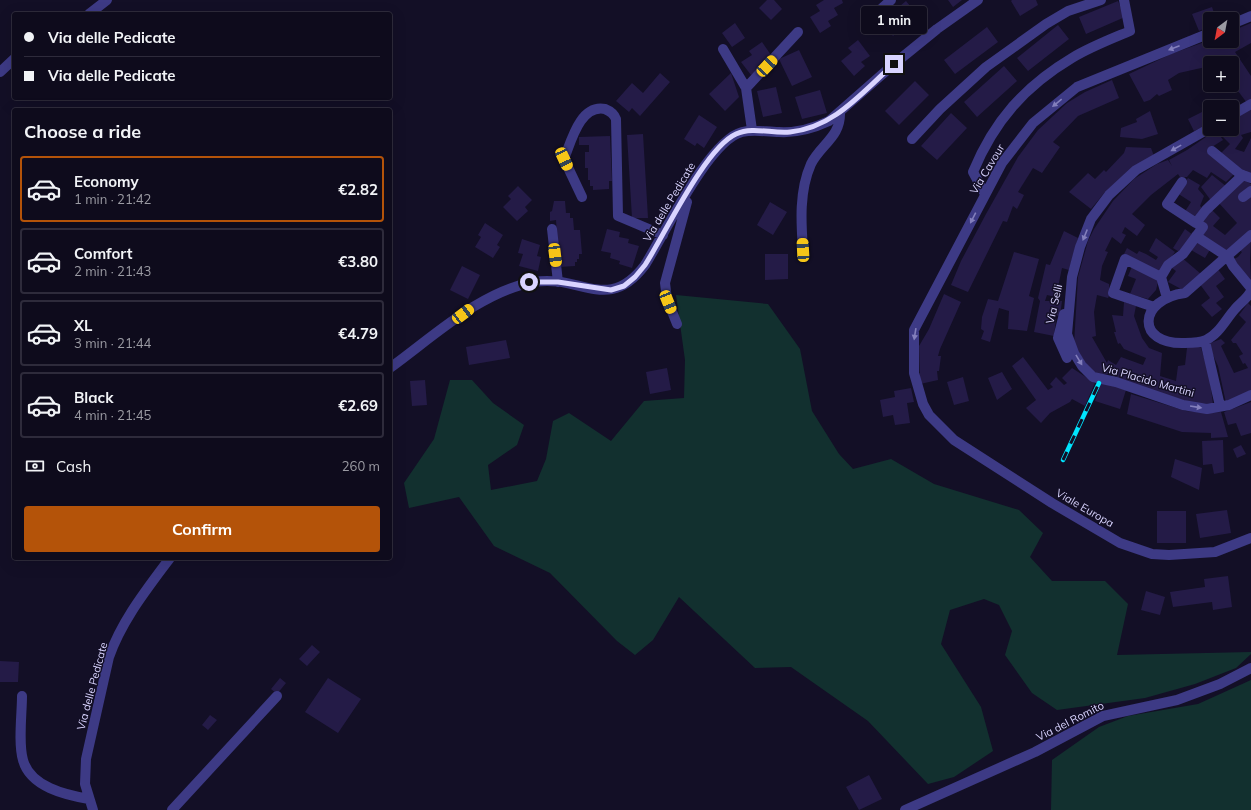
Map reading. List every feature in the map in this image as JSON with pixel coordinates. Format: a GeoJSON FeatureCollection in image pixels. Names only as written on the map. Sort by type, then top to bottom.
{"type":"FeatureCollection","features":[{"type":"Feature","properties":{"kind":"street"},"geometry":{"type":"LineString","coordinates":[[92,12],[107,0]]}},
{"type":"Feature","properties":{"kind":"street"},"geometry":{"type":"LineString","coordinates":[[880,10],[891,0]]}},
{"type":"Feature","properties":{"kind":"street","name":"Via delle Pedicate"},"geometry":{"type":"LineString","coordinates":[[392,367],[492,295],[529,282],[558,282],[605,290],[621,288],[642,269],[691,187],[710,158],[724,143],[736,134],[752,130],[780,133],[797,131],[822,124],[840,112],[894,64],[937,29],[978,0]]}},
{"type":"Feature","properties":{"kind":"street"},"geometry":{"type":"LineString","coordinates":[[912,139],[940,109],[986,67],[1051,21],[1068,11],[1101,0]]}},
{"type":"Feature","properties":{"kind":"street"},"geometry":{"type":"LineString","coordinates":[[985,194],[973,172],[984,145],[1004,116],[1027,89],[1072,57],[1130,30],[1124,0]]}},
{"type":"Feature","properties":{"kind":"street"},"geometry":{"type":"LineString","coordinates":[[1239,21],[1251,16]]}},
{"type":"Feature","properties":{"kind":"street"},"geometry":{"type":"LineString","coordinates":[[746,88],[798,32]]}},
{"type":"Feature","properties":{"kind":"street","name":"Via Cavour"},"geometry":{"type":"LineString","coordinates":[[929,415],[923,404],[914,373],[914,330],[1002,163],[1033,123],[1077,87],[1203,36]]}},
{"type":"Feature","properties":{"kind":"street"},"geometry":{"type":"LineString","coordinates":[[723,49],[746,88],[752,130]]}},
{"type":"Feature","properties":{"kind":"street"},"geometry":{"type":"LineString","coordinates":[[0,72],[12,61]]}},
{"type":"Feature","properties":{"kind":"street"},"geometry":{"type":"LineString","coordinates":[[1239,110],[1251,104]]}},
{"type":"Feature","properties":{"kind":"street"},"geometry":{"type":"LineString","coordinates":[[582,197],[564,159],[583,118],[589,112],[594,110],[606,109],[614,114],[616,119],[618,216],[663,235]]}},
{"type":"Feature","properties":{"kind":"street"},"geometry":{"type":"LineString","coordinates":[[803,250],[802,213],[806,181],[814,158],[837,130],[840,122],[840,112]]}},
{"type":"Feature","properties":{"kind":"street","name":"Via Placido Martini"},"geometry":{"type":"LineString","coordinates":[[1203,132],[1136,170],[1109,195],[1091,219],[1081,244],[1072,277],[1067,334],[1078,359],[1093,377],[1116,382],[1183,405],[1207,408],[1229,405],[1251,395]]}},
{"type":"Feature","properties":{"kind":"street"},"geometry":{"type":"LineString","coordinates":[[1196,223],[1206,210],[1247,177],[1212,151]]}},
{"type":"Feature","properties":{"kind":"street"},"geometry":{"type":"LineString","coordinates":[[1167,298],[1161,277],[1168,265],[1183,254],[1203,227],[1167,204],[1182,182]]}},
{"type":"Feature","properties":{"kind":"street"},"geometry":{"type":"LineString","coordinates":[[677,324],[667,299],[665,284],[691,187]]}},
{"type":"Feature","properties":{"kind":"street"},"geometry":{"type":"LineString","coordinates":[[552,229],[558,282]]}},
{"type":"Feature","properties":{"kind":"street"},"geometry":{"type":"LineString","coordinates":[[1196,236],[1228,257],[1250,295],[1235,309],[1218,331],[1205,341],[1181,343],[1163,340],[1152,332],[1149,322],[1150,311],[1167,298],[1173,295],[1185,293],[1228,257],[1251,235]]}},
{"type":"Feature","properties":{"kind":"street"},"geometry":{"type":"LineString","coordinates":[[1154,307],[1113,293],[1125,259],[1161,277]]}},
{"type":"Feature","properties":{"kind":"street","name":"Via Selli"},"geometry":{"type":"LineString","coordinates":[[1067,358],[1058,338],[1072,277]]}},
{"type":"Feature","properties":{"kind":"street"},"geometry":{"type":"LineString","coordinates":[[1205,341],[1220,406]]}},
{"type":"Feature","properties":{"kind":"street","name":"Viale Europa"},"geometry":{"type":"LineString","coordinates":[[929,415],[954,440],[1052,503],[1120,543],[1152,554],[1169,555],[1215,552],[1251,538]]}},
{"type":"Feature","properties":{"kind":"street","name":"Via delle Pedicate"},"geometry":{"type":"LineString","coordinates":[[92,810],[85,778],[86,759],[111,650],[130,615],[169,560]]}},
{"type":"Feature","properties":{"kind":"street","name":"Via del Romito"},"geometry":{"type":"LineString","coordinates":[[905,810],[1026,756],[1103,716],[1118,712],[1145,709],[1177,700],[1215,686],[1251,668]]}},
{"type":"Feature","properties":{"kind":"street"},"geometry":{"type":"LineString","coordinates":[[22,696],[22,755],[26,768],[35,778],[46,786],[63,794],[89,799]]}},
{"type":"Feature","properties":{"kind":"street"},"geometry":{"type":"LineString","coordinates":[[172,810],[277,696]]}},
{"type":"Feature","properties":{"kind":"green space"},"geometry":{"type":"Polygon","coordinates":[[[676,295],[768,304],[800,349],[812,411],[839,454],[853,469],[891,459],[934,484],[1019,510],[1043,533],[1030,557],[1052,581],[1105,581],[1128,604],[1117,655],[1251,652],[1251,654],[1236,668],[1195,684],[1145,698],[1057,710],[1032,693],[1005,655],[1012,631],[999,605],[984,599],[950,610],[941,644],[981,707],[993,751],[954,777],[928,784],[868,721],[791,667],[755,668],[679,597],[653,640],[635,655],[617,641],[550,573],[494,546],[459,497],[409,508],[404,483],[434,439],[450,380],[472,380],[493,403],[524,425],[517,445],[488,465],[491,490],[537,481],[546,459],[553,421],[569,413],[611,441],[644,401],[684,398],[685,360],[676,295]]]}},
{"type":"Feature","properties":{"kind":"green space"},"geometry":{"type":"Polygon","coordinates":[[[1251,680],[1251,810],[1051,810],[1052,760],[1099,727],[1128,716],[1198,704],[1251,680]]]}},
{"type":"Feature","properties":{"kind":"building"},"geometry":{"type":"Polygon","coordinates":[[[767,0],[774,0],[782,9],[771,20],[759,8],[767,0]]]}},
{"type":"Feature","properties":{"kind":"building"},"geometry":{"type":"Polygon","coordinates":[[[824,0],[842,0],[843,3],[834,8],[838,15],[828,21],[831,26],[820,33],[810,17],[820,11],[816,5],[824,0]]]}},
{"type":"Feature","properties":{"kind":"building"},"geometry":{"type":"Polygon","coordinates":[[[948,0],[962,0],[953,7],[948,0]]]}},
{"type":"Feature","properties":{"kind":"building"},"geometry":{"type":"Polygon","coordinates":[[[1036,0],[1038,5],[1020,16],[1011,1],[1036,0]]]}},
{"type":"Feature","properties":{"kind":"building"},"geometry":{"type":"Polygon","coordinates":[[[906,1],[918,16],[893,36],[881,22],[906,1]]]}},
{"type":"Feature","properties":{"kind":"building"},"geometry":{"type":"Polygon","coordinates":[[[1118,1],[1125,17],[1086,34],[1079,17],[1118,1]]]}},
{"type":"Feature","properties":{"kind":"building"},"geometry":{"type":"Polygon","coordinates":[[[1212,7],[1214,12],[1203,12],[1203,29],[1199,31],[1192,14],[1212,7]]]}},
{"type":"Feature","properties":{"kind":"building"},"geometry":{"type":"Polygon","coordinates":[[[735,23],[745,38],[732,47],[722,33],[735,23]]]}},
{"type":"Feature","properties":{"kind":"building"},"geometry":{"type":"Polygon","coordinates":[[[1251,23],[1251,43],[1235,52],[1238,56],[1203,56],[1203,68],[1179,73],[1168,80],[1172,90],[1159,96],[1157,94],[1150,100],[1144,102],[1129,74],[1171,54],[1203,43],[1203,48],[1239,48],[1239,28],[1251,23]]]}},
{"type":"Feature","properties":{"kind":"building"},"geometry":{"type":"Polygon","coordinates":[[[1058,25],[1069,39],[1028,71],[1017,58],[1058,25]]]}},
{"type":"Feature","properties":{"kind":"building"},"geometry":{"type":"Polygon","coordinates":[[[987,27],[998,42],[955,74],[944,60],[987,27]]]}},
{"type":"Feature","properties":{"kind":"building"},"geometry":{"type":"Polygon","coordinates":[[[858,40],[870,56],[861,62],[865,66],[854,76],[841,61],[852,52],[848,48],[858,40]]]}},
{"type":"Feature","properties":{"kind":"building"},"geometry":{"type":"Polygon","coordinates":[[[762,42],[771,55],[763,61],[765,65],[751,75],[741,62],[752,55],[749,51],[762,42]]]}},
{"type":"Feature","properties":{"kind":"building"},"geometry":{"type":"Polygon","coordinates":[[[799,50],[812,77],[792,86],[779,59],[799,50]]]}},
{"type":"Feature","properties":{"kind":"building"},"geometry":{"type":"Polygon","coordinates":[[[1239,58],[1251,76],[1251,101],[1247,103],[1239,92],[1239,58]]]}},
{"type":"Feature","properties":{"kind":"building"},"geometry":{"type":"Polygon","coordinates":[[[1004,66],[1017,81],[977,117],[964,102],[1004,66]]]}},
{"type":"Feature","properties":{"kind":"building"},"geometry":{"type":"Polygon","coordinates":[[[660,73],[670,82],[640,116],[632,108],[629,112],[616,101],[632,83],[643,93],[660,73]]]}},
{"type":"Feature","properties":{"kind":"building"},"geometry":{"type":"Polygon","coordinates":[[[731,73],[739,97],[725,111],[709,94],[731,73]]]}},
{"type":"Feature","properties":{"kind":"building"},"geometry":{"type":"Polygon","coordinates":[[[1112,80],[1119,98],[1078,116],[1053,142],[1060,147],[1042,173],[1033,168],[1018,192],[1024,195],[1017,209],[1013,206],[1007,222],[1003,221],[968,292],[951,285],[961,261],[986,214],[1018,157],[1038,130],[1067,103],[1085,92],[1112,80]]]}},
{"type":"Feature","properties":{"kind":"building"},"geometry":{"type":"Polygon","coordinates":[[[915,81],[929,95],[899,125],[885,111],[915,81]]]}},
{"type":"Feature","properties":{"kind":"building"},"geometry":{"type":"Polygon","coordinates":[[[776,87],[782,113],[763,117],[757,91],[776,87]]]}},
{"type":"Feature","properties":{"kind":"building"},"geometry":{"type":"Polygon","coordinates":[[[820,90],[827,113],[802,119],[795,97],[820,90]]]}},
{"type":"Feature","properties":{"kind":"building"},"geometry":{"type":"Polygon","coordinates":[[[1251,108],[1251,132],[1241,135],[1243,138],[1235,149],[1244,152],[1251,138],[1251,176],[1219,155],[1230,144],[1223,137],[1239,136],[1239,116],[1251,108]]]}},
{"type":"Feature","properties":{"kind":"building"},"geometry":{"type":"Polygon","coordinates":[[[1150,111],[1158,134],[1142,139],[1120,137],[1121,128],[1137,122],[1136,119],[1150,111]]]}},
{"type":"Feature","properties":{"kind":"building"},"geometry":{"type":"Polygon","coordinates":[[[1203,112],[1203,127],[1194,131],[1188,119],[1203,112]]]}},
{"type":"Feature","properties":{"kind":"building"},"geometry":{"type":"Polygon","coordinates":[[[951,113],[967,128],[937,160],[921,146],[951,113]]]}},
{"type":"Feature","properties":{"kind":"building"},"geometry":{"type":"Polygon","coordinates":[[[699,115],[717,127],[704,148],[697,143],[695,146],[684,139],[699,115]]]}},
{"type":"Feature","properties":{"kind":"building"},"geometry":{"type":"Polygon","coordinates":[[[643,134],[648,218],[632,218],[627,135],[643,134]]]}},
{"type":"Feature","properties":{"kind":"building"},"geometry":{"type":"Polygon","coordinates":[[[610,136],[612,181],[609,181],[609,189],[593,190],[593,186],[590,186],[590,180],[588,180],[588,168],[585,168],[585,152],[589,152],[589,145],[579,145],[579,137],[610,136]]]}},
{"type":"Feature","properties":{"kind":"building"},"geometry":{"type":"Polygon","coordinates":[[[1207,136],[1220,136],[1223,140],[1207,150],[1235,173],[1226,182],[1211,172],[1207,178],[1193,170],[1187,177],[1180,177],[1178,174],[1151,195],[1132,214],[1145,225],[1137,236],[1125,227],[1122,233],[1126,235],[1121,244],[1112,237],[1105,251],[1108,252],[1102,266],[1100,280],[1109,284],[1110,294],[1108,298],[1097,295],[1094,312],[1096,336],[1092,337],[1107,363],[1108,360],[1116,365],[1121,357],[1143,365],[1146,358],[1124,349],[1120,343],[1118,344],[1114,332],[1116,332],[1112,315],[1123,316],[1124,302],[1136,306],[1134,316],[1142,338],[1149,348],[1162,353],[1160,376],[1176,381],[1178,366],[1185,365],[1187,348],[1200,345],[1209,373],[1213,404],[1193,403],[1120,381],[1110,374],[1093,375],[1074,344],[1078,277],[1088,241],[1094,229],[1113,201],[1134,179],[1157,164],[1168,160],[1172,166],[1169,160],[1207,136]]]}},
{"type":"Feature","properties":{"kind":"building"},"geometry":{"type":"Polygon","coordinates":[[[1126,147],[1151,148],[1154,156],[1107,193],[1105,192],[1091,209],[1069,192],[1088,173],[1095,179],[1104,170],[1106,172],[1124,153],[1126,147]]]}},
{"type":"Feature","properties":{"kind":"building"},"geometry":{"type":"Polygon","coordinates":[[[1212,175],[1227,187],[1212,202],[1201,187],[1212,175]]]}},
{"type":"Feature","properties":{"kind":"building"},"geometry":{"type":"Polygon","coordinates":[[[1188,178],[1200,185],[1198,189],[1204,196],[1200,206],[1204,210],[1196,221],[1184,213],[1191,202],[1177,193],[1188,178]]]}},
{"type":"Feature","properties":{"kind":"building"},"geometry":{"type":"Polygon","coordinates":[[[1242,179],[1251,184],[1251,231],[1226,254],[1199,237],[1198,222],[1210,208],[1220,218],[1213,226],[1225,235],[1237,223],[1218,202],[1242,179]]]}},
{"type":"Feature","properties":{"kind":"building"},"geometry":{"type":"Polygon","coordinates":[[[518,186],[532,200],[525,207],[528,211],[517,221],[503,207],[511,199],[508,196],[518,186]]]}},
{"type":"Feature","properties":{"kind":"building"},"geometry":{"type":"Polygon","coordinates":[[[554,201],[565,201],[566,213],[570,213],[570,218],[573,218],[574,230],[580,230],[582,254],[579,254],[579,259],[575,262],[575,266],[559,267],[556,220],[550,221],[550,212],[552,211],[554,201]]]}},
{"type":"Feature","properties":{"kind":"building"},"geometry":{"type":"Polygon","coordinates":[[[770,202],[787,212],[773,235],[757,225],[770,202]]]}},
{"type":"Feature","properties":{"kind":"building"},"geometry":{"type":"Polygon","coordinates":[[[485,223],[503,235],[497,245],[500,247],[493,258],[475,247],[481,237],[478,235],[485,223]]]}},
{"type":"Feature","properties":{"kind":"building"},"geometry":{"type":"Polygon","coordinates":[[[607,229],[620,232],[619,237],[629,239],[628,243],[639,246],[632,268],[619,264],[620,261],[610,258],[611,253],[601,251],[607,229]]]}},
{"type":"Feature","properties":{"kind":"building"},"geometry":{"type":"Polygon","coordinates":[[[1185,229],[1193,235],[1181,253],[1173,248],[1185,229]]]}},
{"type":"Feature","properties":{"kind":"building"},"geometry":{"type":"Polygon","coordinates":[[[1064,231],[1078,238],[1069,270],[1062,268],[1056,297],[1047,295],[1045,301],[1062,301],[1060,316],[1052,315],[1052,319],[1056,319],[1054,336],[1034,332],[1040,301],[1038,298],[1046,264],[1050,265],[1064,231]]]}},
{"type":"Feature","properties":{"kind":"building"},"geometry":{"type":"Polygon","coordinates":[[[1156,238],[1175,252],[1158,274],[1123,256],[1127,248],[1137,254],[1139,251],[1156,260],[1158,257],[1149,251],[1156,238]]]}},
{"type":"Feature","properties":{"kind":"building"},"geometry":{"type":"Polygon","coordinates":[[[1251,238],[1251,281],[1232,260],[1238,257],[1242,252],[1239,250],[1251,238]]]}},
{"type":"Feature","properties":{"kind":"building"},"geometry":{"type":"Polygon","coordinates":[[[522,239],[540,245],[537,256],[541,257],[538,271],[519,266],[523,254],[518,253],[522,239]]]}},
{"type":"Feature","properties":{"kind":"building"},"geometry":{"type":"Polygon","coordinates":[[[1197,239],[1211,248],[1205,258],[1191,250],[1197,239]]]}},
{"type":"Feature","properties":{"kind":"building"},"geometry":{"type":"Polygon","coordinates":[[[1014,252],[1039,259],[1029,296],[1034,298],[1027,331],[1008,329],[1009,311],[999,308],[990,342],[981,339],[984,331],[981,329],[982,317],[988,299],[998,301],[1014,252]]]}},
{"type":"Feature","properties":{"kind":"building"},"geometry":{"type":"Polygon","coordinates":[[[765,254],[788,254],[788,279],[765,280],[765,254]]]}},
{"type":"Feature","properties":{"kind":"building"},"geometry":{"type":"Polygon","coordinates":[[[1181,257],[1201,274],[1183,290],[1168,282],[1176,271],[1169,266],[1181,257]]]}},
{"type":"Feature","properties":{"kind":"building"},"geometry":{"type":"Polygon","coordinates":[[[1133,264],[1159,278],[1156,290],[1148,299],[1130,294],[1136,279],[1128,276],[1133,264]]]}},
{"type":"Feature","properties":{"kind":"building"},"geometry":{"type":"Polygon","coordinates":[[[462,266],[480,275],[468,299],[450,290],[462,266]]]}},
{"type":"Feature","properties":{"kind":"building"},"geometry":{"type":"Polygon","coordinates":[[[1217,268],[1225,279],[1216,286],[1224,297],[1216,303],[1222,309],[1212,317],[1201,305],[1210,298],[1199,283],[1217,268]]]}},
{"type":"Feature","properties":{"kind":"building"},"geometry":{"type":"Polygon","coordinates":[[[944,294],[961,302],[940,349],[938,356],[941,356],[939,371],[937,371],[938,380],[920,384],[919,346],[929,329],[944,294]]]}},
{"type":"Feature","properties":{"kind":"building"},"geometry":{"type":"Polygon","coordinates":[[[1248,303],[1251,306],[1251,393],[1226,403],[1218,366],[1208,344],[1221,339],[1225,343],[1221,346],[1234,373],[1248,368],[1245,363],[1243,364],[1239,356],[1243,354],[1236,343],[1233,343],[1231,340],[1246,322],[1239,315],[1248,303]]]}},
{"type":"Feature","properties":{"kind":"building"},"geometry":{"type":"Polygon","coordinates":[[[506,340],[510,358],[469,365],[466,347],[506,340]]]}},
{"type":"Feature","properties":{"kind":"building"},"geometry":{"type":"Polygon","coordinates":[[[1023,357],[1048,390],[1053,387],[1050,384],[1056,377],[1064,385],[1067,383],[1062,378],[1072,368],[1095,383],[1085,406],[1072,399],[1070,402],[1050,413],[1041,423],[1026,408],[1036,400],[1012,366],[1023,357]]]}},
{"type":"Feature","properties":{"kind":"building"},"geometry":{"type":"Polygon","coordinates":[[[667,368],[671,390],[650,394],[646,372],[667,368]]]}},
{"type":"Feature","properties":{"kind":"building"},"geometry":{"type":"Polygon","coordinates":[[[1002,372],[1012,389],[997,400],[988,378],[1002,372]]]}},
{"type":"Feature","properties":{"kind":"building"},"geometry":{"type":"Polygon","coordinates":[[[963,377],[969,401],[954,405],[947,382],[963,377]]]}},
{"type":"Feature","properties":{"kind":"building"},"geometry":{"type":"Polygon","coordinates":[[[425,380],[427,405],[412,406],[410,381],[425,380]]]}},
{"type":"Feature","properties":{"kind":"building"},"geometry":{"type":"Polygon","coordinates":[[[1101,382],[1126,390],[1120,409],[1095,401],[1101,382]]]}},
{"type":"Feature","properties":{"kind":"building"},"geometry":{"type":"Polygon","coordinates":[[[911,388],[914,402],[907,403],[910,423],[895,425],[893,415],[883,417],[880,400],[895,397],[894,391],[911,388]]]}},
{"type":"Feature","properties":{"kind":"building"},"geometry":{"type":"Polygon","coordinates":[[[1131,394],[1186,411],[1208,413],[1221,412],[1228,437],[1211,438],[1211,433],[1182,432],[1127,414],[1131,394]]]}},
{"type":"Feature","properties":{"kind":"building"},"geometry":{"type":"Polygon","coordinates":[[[1251,402],[1251,433],[1241,436],[1236,423],[1228,425],[1224,412],[1251,402]]]}},
{"type":"Feature","properties":{"kind":"building"},"geometry":{"type":"Polygon","coordinates":[[[1223,440],[1224,472],[1214,474],[1212,464],[1203,465],[1202,441],[1223,440]]]}},
{"type":"Feature","properties":{"kind":"building"},"geometry":{"type":"Polygon","coordinates":[[[1241,445],[1246,454],[1237,458],[1233,449],[1241,445]]]}},
{"type":"Feature","properties":{"kind":"building"},"geometry":{"type":"Polygon","coordinates":[[[1175,459],[1202,468],[1199,490],[1171,477],[1175,459]]]}},
{"type":"Feature","properties":{"kind":"building"},"geometry":{"type":"Polygon","coordinates":[[[1227,510],[1231,533],[1200,538],[1196,514],[1227,510]]]}},
{"type":"Feature","properties":{"kind":"building"},"geometry":{"type":"Polygon","coordinates":[[[1157,511],[1186,511],[1186,543],[1157,543],[1157,511]]]}},
{"type":"Feature","properties":{"kind":"building"},"geometry":{"type":"Polygon","coordinates":[[[1228,576],[1232,607],[1213,610],[1212,602],[1173,607],[1170,592],[1205,587],[1204,579],[1228,576]]]}},
{"type":"Feature","properties":{"kind":"building"},"geometry":{"type":"Polygon","coordinates":[[[1146,591],[1165,597],[1160,615],[1141,610],[1146,591]]]}},
{"type":"Feature","properties":{"kind":"building"},"geometry":{"type":"Polygon","coordinates":[[[312,645],[320,652],[307,666],[299,659],[312,645]]]}},
{"type":"Feature","properties":{"kind":"building"},"geometry":{"type":"Polygon","coordinates":[[[0,661],[19,662],[18,682],[0,682],[0,661]]]}},
{"type":"Feature","properties":{"kind":"building"},"geometry":{"type":"Polygon","coordinates":[[[280,678],[286,683],[277,694],[271,689],[280,678]]]}},
{"type":"Feature","properties":{"kind":"building"},"geometry":{"type":"Polygon","coordinates":[[[328,678],[361,699],[338,733],[305,712],[328,678]]]}},
{"type":"Feature","properties":{"kind":"building"},"geometry":{"type":"Polygon","coordinates":[[[210,715],[217,720],[208,730],[202,725],[210,715]]]}},
{"type":"Feature","properties":{"kind":"building"},"geometry":{"type":"Polygon","coordinates":[[[869,775],[882,799],[859,810],[846,787],[869,775]]]}},
{"type":"Feature","properties":{"kind":"railway"},"geometry":{"type":"LineString","coordinates":[[1063,460],[1099,383]]}},
{"type":"Feature","properties":{"kind":"route"},"geometry":{"type":"LineString","coordinates":[[529,282],[558,282],[605,290],[621,288],[635,277],[645,265],[705,165],[715,152],[732,136],[741,132],[756,130],[774,132],[797,131],[822,124],[840,112],[894,64]]}}]}
